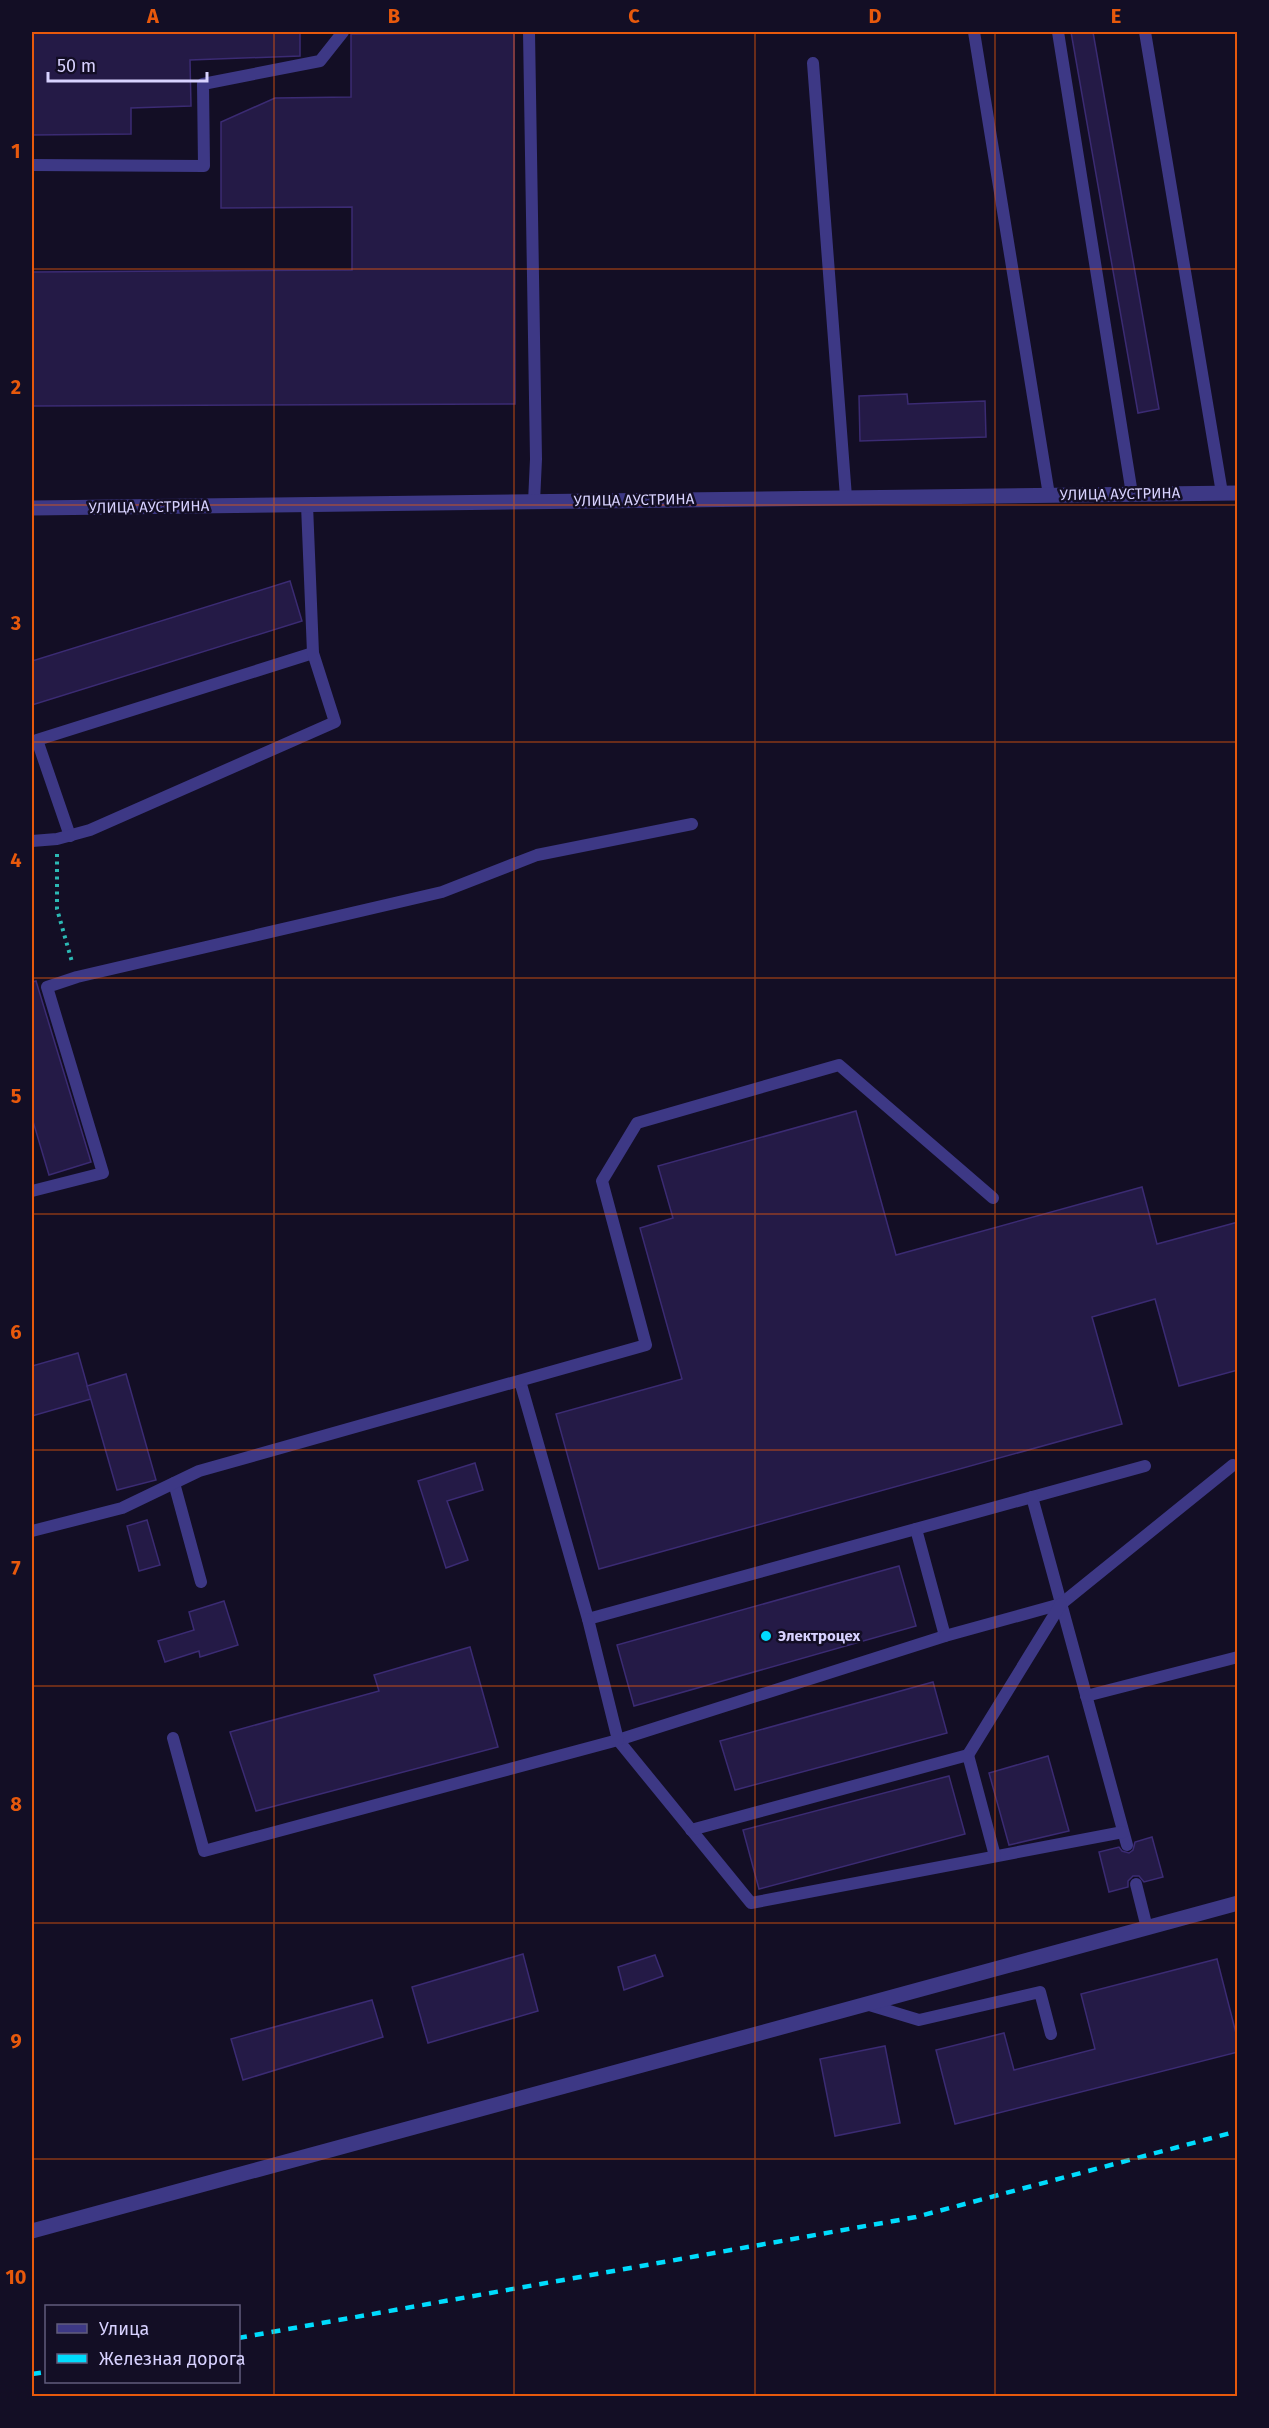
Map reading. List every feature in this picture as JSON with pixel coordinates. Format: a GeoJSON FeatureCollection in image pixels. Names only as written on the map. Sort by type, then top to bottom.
{"type":"FeatureCollection","features":[{"type":"Feature","properties":{"kind":"street","name":"УЛИЦА АУСТРИНА"},"geometry":{"type":"LineString","coordinates":[[32,508],[1238,493]]}},
{"type":"Feature","properties":{"kind":"street"},"geometry":{"type":"LineString","coordinates":[[32,2231],[1238,1903]]}},
{"type":"Feature","properties":{"kind":"lane"},"geometry":{"type":"LineString","coordinates":[[32,165],[204,166],[203,84],[320,61],[343,32]]}},
{"type":"Feature","properties":{"kind":"lane"},"geometry":{"type":"LineString","coordinates":[[529,32],[536,459],[534,502]]}},
{"type":"Feature","properties":{"kind":"lane"},"geometry":{"type":"LineString","coordinates":[[974,32],[1049,495]]}},
{"type":"Feature","properties":{"kind":"lane"},"geometry":{"type":"LineString","coordinates":[[1058,32],[1132,494]]}},
{"type":"Feature","properties":{"kind":"lane"},"geometry":{"type":"LineString","coordinates":[[1144,32],[1222,493]]}},
{"type":"Feature","properties":{"kind":"lane"},"geometry":{"type":"LineString","coordinates":[[813,63],[846,497]]}},
{"type":"Feature","properties":{"kind":"lane"},"geometry":{"type":"LineString","coordinates":[[32,841],[64,837],[90,830],[335,722],[313,653],[307,505]]}},
{"type":"Feature","properties":{"kind":"lane"},"geometry":{"type":"LineString","coordinates":[[64,837],[37,741],[313,653]]}},
{"type":"Feature","properties":{"kind":"lane"},"geometry":{"type":"LineString","coordinates":[[32,1191],[104,1173],[46,987],[77,977],[442,892],[537,855],[692,824]]}},
{"type":"Feature","properties":{"kind":"lane"},"geometry":{"type":"LineString","coordinates":[[32,1532],[122,1508],[199,1471],[646,1345],[602,1181],[638,1123],[839,1065],[993,1198]]}},
{"type":"Feature","properties":{"kind":"lane"},"geometry":{"type":"LineString","coordinates":[[520,1381],[588,1619],[618,1740],[751,1903],[995,1856],[1125,1838],[1032,1497]]}},
{"type":"Feature","properties":{"kind":"lane"},"geometry":{"type":"LineString","coordinates":[[692,1830],[968,1755],[1061,1604],[1233,1465]]}},
{"type":"Feature","properties":{"kind":"lane"},"geometry":{"type":"LineString","coordinates":[[588,1619],[1145,1466]]}},
{"type":"Feature","properties":{"kind":"lane"},"geometry":{"type":"LineString","coordinates":[[174,1483],[201,1582]]}},
{"type":"Feature","properties":{"kind":"lane"},"geometry":{"type":"LineString","coordinates":[[916,1529],[945,1636]]}},
{"type":"Feature","properties":{"kind":"lane"},"geometry":{"type":"LineString","coordinates":[[173,1738],[204,1851],[618,1740],[945,1636],[1061,1604]]}},
{"type":"Feature","properties":{"kind":"lane"},"geometry":{"type":"LineString","coordinates":[[1086,1696],[1238,1657]]}},
{"type":"Feature","properties":{"kind":"lane"},"geometry":{"type":"LineString","coordinates":[[968,1755],[995,1856]]}},
{"type":"Feature","properties":{"kind":"lane"},"geometry":{"type":"LineString","coordinates":[[1136,1884],[1147,1928]]}},
{"type":"Feature","properties":{"kind":"lane"},"geometry":{"type":"LineString","coordinates":[[866,2004],[919,2020],[1040,1992],[1051,2034]]}},
{"type":"Feature","properties":{"kind":"path"},"geometry":{"type":"LineString","coordinates":[[64,837],[57,909],[77,977]]}},
{"type":"Feature","properties":{"kind":"building"},"geometry":{"type":"Polygon","coordinates":[[[32,32],[300,32],[300,56],[190,60],[191,106],[131,108],[131,134],[32,135],[32,32]]]}},
{"type":"Feature","properties":{"kind":"building"},"geometry":{"type":"Polygon","coordinates":[[[1071,32],[1093,32],[1159,409],[1138,413],[1071,32]]]}},
{"type":"Feature","properties":{"kind":"building"},"geometry":{"type":"Polygon","coordinates":[[[514,33],[515,404],[32,406],[32,272],[352,270],[352,207],[221,208],[221,122],[275,98],[351,97],[351,34],[514,33]]]}},
{"type":"Feature","properties":{"kind":"building"},"geometry":{"type":"Polygon","coordinates":[[[907,394],[908,404],[985,401],[986,437],[860,441],[859,396],[907,394]]]}},
{"type":"Feature","properties":{"kind":"building"},"geometry":{"type":"Polygon","coordinates":[[[290,581],[302,621],[32,705],[32,661],[290,581]]]}},
{"type":"Feature","properties":{"kind":"building"},"geometry":{"type":"Polygon","coordinates":[[[36,981],[91,1162],[49,1175],[32,1118],[32,982],[36,981]]]}},
{"type":"Feature","properties":{"kind":"building"},"geometry":{"type":"Polygon","coordinates":[[[856,1111],[896,1255],[1142,1187],[1157,1244],[1238,1222],[1238,1370],[1179,1386],[1155,1299],[1092,1317],[1122,1424],[599,1569],[556,1414],[682,1379],[640,1228],[673,1218],[658,1166],[856,1111]]]}},
{"type":"Feature","properties":{"kind":"building"},"geometry":{"type":"Polygon","coordinates":[[[78,1353],[91,1399],[32,1416],[32,1366],[78,1353]]]}},
{"type":"Feature","properties":{"kind":"building"},"geometry":{"type":"Polygon","coordinates":[[[126,1374],[156,1480],[117,1490],[87,1386],[126,1374]]]}},
{"type":"Feature","properties":{"kind":"building"},"geometry":{"type":"Polygon","coordinates":[[[475,1463],[483,1490],[447,1501],[468,1560],[446,1568],[418,1481],[475,1463]]]}},
{"type":"Feature","properties":{"kind":"building"},"geometry":{"type":"Polygon","coordinates":[[[147,1520],[160,1565],[139,1571],[127,1526],[147,1520]]]}},
{"type":"Feature","properties":{"kind":"building","name":"Электроцех"},"geometry":{"type":"Polygon","coordinates":[[[899,1566],[916,1626],[634,1706],[617,1645],[899,1566]]]}},
{"type":"Feature","properties":{"kind":"building"},"geometry":{"type":"Polygon","coordinates":[[[224,1601],[238,1645],[200,1657],[199,1651],[165,1662],[158,1641],[194,1630],[189,1612],[224,1601]]]}},
{"type":"Feature","properties":{"kind":"building"},"geometry":{"type":"Polygon","coordinates":[[[470,1647],[498,1747],[256,1811],[230,1732],[379,1691],[374,1675],[470,1647]]]}},
{"type":"Feature","properties":{"kind":"building"},"geometry":{"type":"Polygon","coordinates":[[[933,1682],[947,1733],[735,1790],[720,1741],[933,1682]]]}},
{"type":"Feature","properties":{"kind":"building"},"geometry":{"type":"Polygon","coordinates":[[[1048,1756],[1069,1831],[1009,1845],[989,1773],[1048,1756]]]}},
{"type":"Feature","properties":{"kind":"building"},"geometry":{"type":"Polygon","coordinates":[[[949,1776],[965,1834],[759,1889],[743,1830],[949,1776]]]}},
{"type":"Feature","properties":{"kind":"building"},"geometry":{"type":"Polygon","coordinates":[[[1152,1837],[1163,1877],[1144,1882],[1139,1876],[1133,1876],[1128,1881],[1128,1887],[1109,1892],[1099,1852],[1119,1847],[1122,1851],[1129,1853],[1133,1850],[1135,1842],[1152,1837]]]}},
{"type":"Feature","properties":{"kind":"building"},"geometry":{"type":"Polygon","coordinates":[[[523,1954],[538,2011],[428,2043],[412,1987],[523,1954]]]}},
{"type":"Feature","properties":{"kind":"building"},"geometry":{"type":"Polygon","coordinates":[[[655,1955],[663,1976],[624,1990],[618,1967],[655,1955]]]}},
{"type":"Feature","properties":{"kind":"building"},"geometry":{"type":"Polygon","coordinates":[[[1217,1959],[1238,2041],[1238,2052],[955,2124],[936,2050],[1004,2033],[1014,2070],[1095,2049],[1081,1994],[1217,1959]]]}},
{"type":"Feature","properties":{"kind":"building"},"geometry":{"type":"Polygon","coordinates":[[[372,2000],[383,2037],[243,2080],[231,2039],[372,2000]]]}},
{"type":"Feature","properties":{"kind":"building"},"geometry":{"type":"Polygon","coordinates":[[[885,2046],[900,2123],[835,2136],[820,2059],[885,2046]]]}},
{"type":"Feature","properties":{"kind":"railway"},"geometry":{"type":"LineString","coordinates":[[240,2338],[916,2217],[1238,2131]]}},
{"type":"Feature","properties":{"kind":"railway"},"geometry":{"type":"LineString","coordinates":[[32,2374],[45,2372]]}},
{"type":"Feature","properties":{"kind":"place","name":"Электроцех"},"geometry":{"type":"Point","coordinates":[766,1636]}}]}
